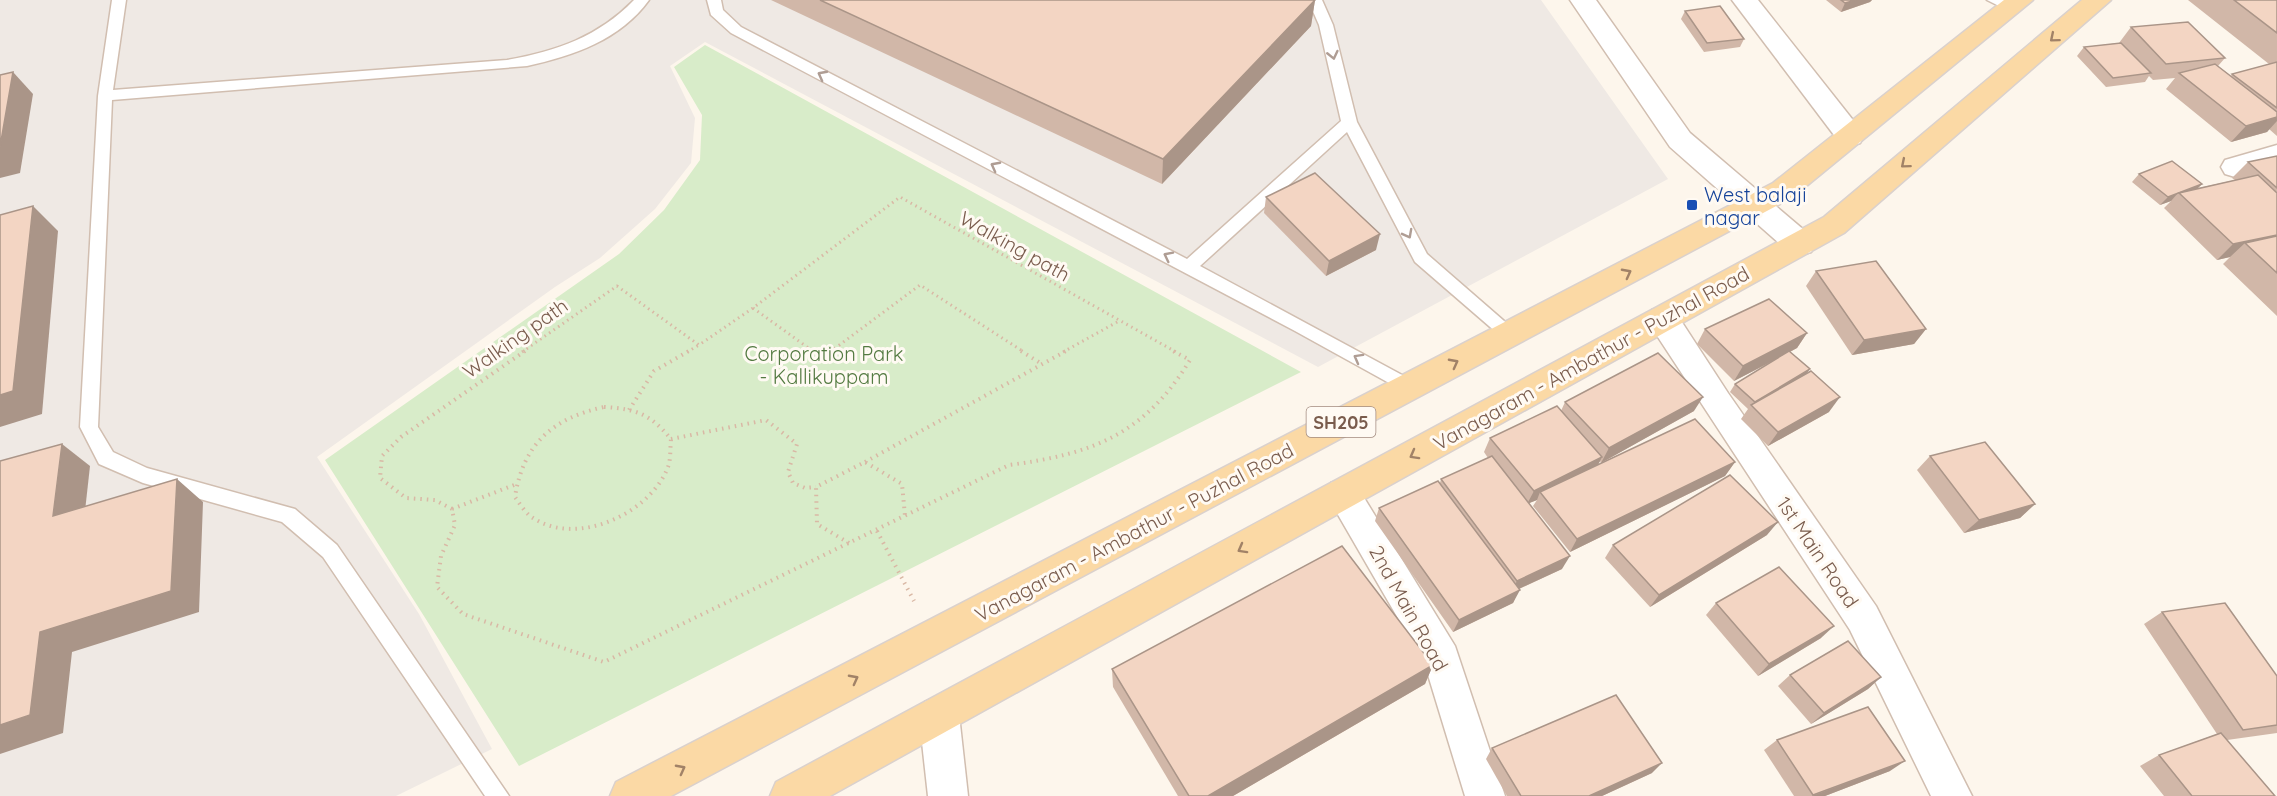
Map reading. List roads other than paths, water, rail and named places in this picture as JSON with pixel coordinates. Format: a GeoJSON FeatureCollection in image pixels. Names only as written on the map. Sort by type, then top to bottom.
{"type":"FeatureCollection","features":[{"type":"Feature","properties":{"kind":"main road","name":"Vanagaram - Ambathur - Puzhal Road"},"geometry":{"type":"LineString","coordinates":[[790,796],[1834,225],[2098,0]]}},
{"type":"Feature","properties":{"kind":"main road","name":"Vanagaram - Ambathur - Puzhal Road"},"geometry":{"type":"LineString","coordinates":[[630,796],[933,639],[1783,190],[1851,136],[2008,3]]}},
{"type":"Feature","properties":{"kind":"street"},"geometry":{"type":"LineString","coordinates":[[1583,0],[1680,140],[1800,244]]}},
{"type":"Feature","properties":{"kind":"street"},"geometry":{"type":"LineString","coordinates":[[1745,0],[1851,136]]}},
{"type":"Feature","properties":{"kind":"street"},"geometry":{"type":"LineString","coordinates":[[2235,167],[2277,155]]}},
{"type":"Feature","properties":{"kind":"street","name":"1st Main Road"},"geometry":{"type":"LineString","coordinates":[[1663,319],[1716,402],[1863,618],[1952,796]]}},
{"type":"Feature","properties":{"kind":"street","name":"2nd Main Road"},"geometry":{"type":"LineString","coordinates":[[1343,494],[1442,659],[1485,796]]}},
{"type":"Feature","properties":{"kind":"street"},"geometry":{"type":"LineString","coordinates":[[939,715],[948,796]]}},
{"type":"Feature","properties":{"kind":"lane"},"geometry":{"type":"LineString","coordinates":[[120,0],[105,96],[89,428],[106,458],[143,475],[288,515],[330,551],[498,796]]}},
{"type":"Feature","properties":{"kind":"lane"},"geometry":{"type":"LineString","coordinates":[[105,96],[507,65],[552,57],[585,44],[611,28],[642,0]]}},
{"type":"Feature","properties":{"kind":"lane"},"geometry":{"type":"LineString","coordinates":[[714,0],[716,12],[736,30],[1301,326],[1409,387]]}},
{"type":"Feature","properties":{"kind":"lane"},"geometry":{"type":"LineString","coordinates":[[1315,0],[1326,24],[1349,122],[1421,258],[1510,334]]}},
{"type":"Feature","properties":{"kind":"lane"},"geometry":{"type":"LineString","coordinates":[[1188,267],[1349,122]]}},
{"type":"Feature","properties":{"kind":"place","name":"West balaji nagar"},"geometry":{"type":"Point","coordinates":[1692,205]}},
{"type":"Feature","properties":{"kind":"park label","name":"Corporation Park - Kallikuppam"},"geometry":{"type":"Point","coordinates":[824,364]}}]}
